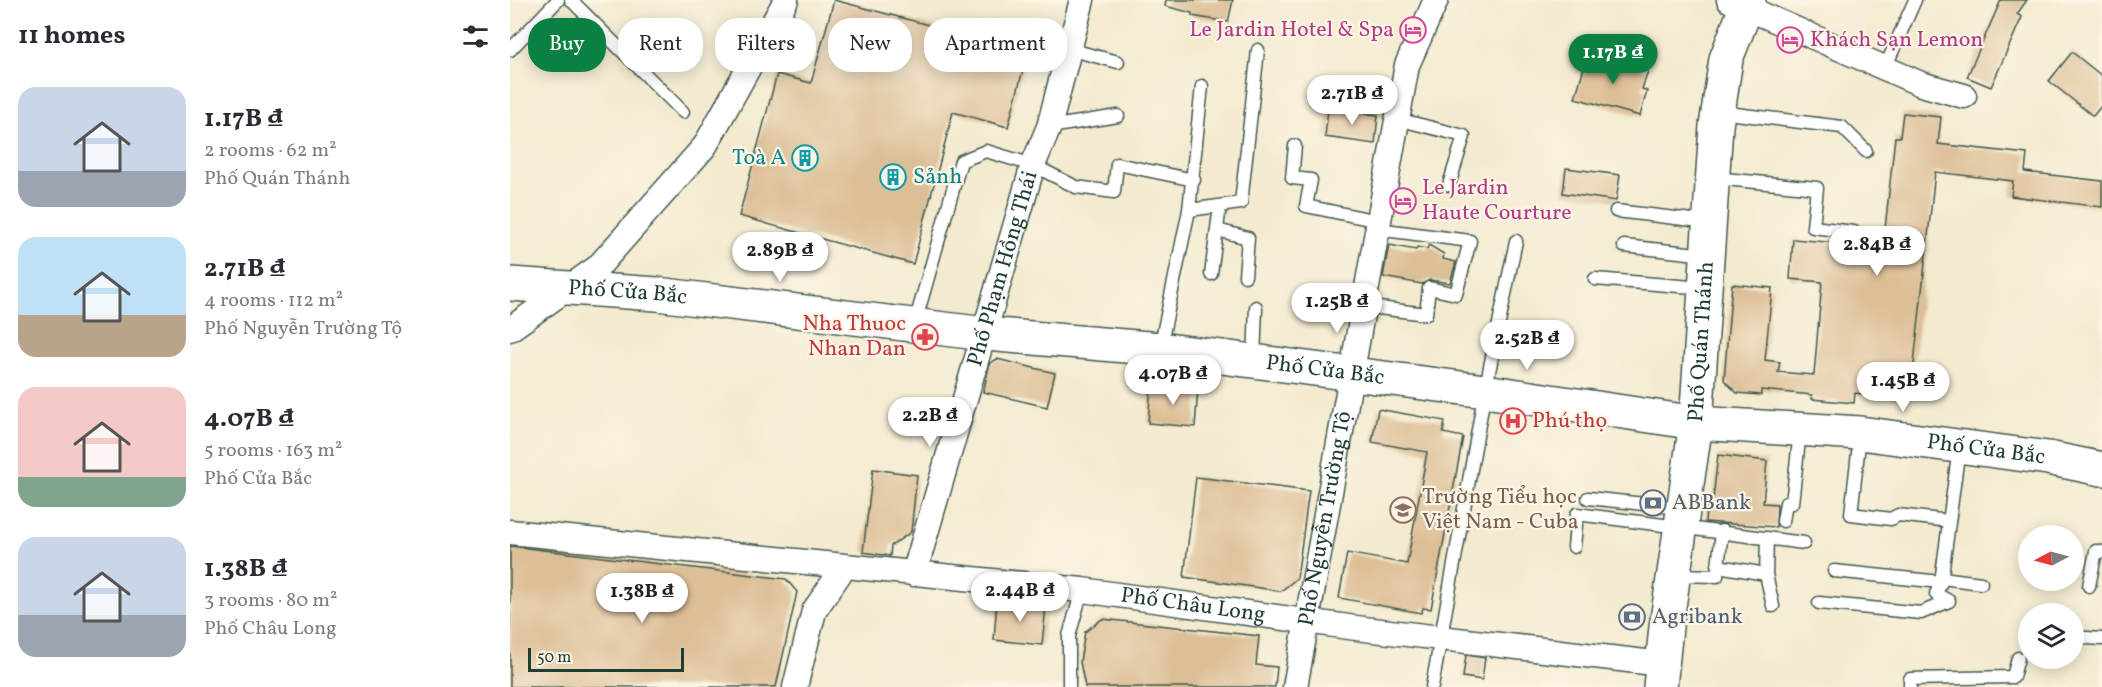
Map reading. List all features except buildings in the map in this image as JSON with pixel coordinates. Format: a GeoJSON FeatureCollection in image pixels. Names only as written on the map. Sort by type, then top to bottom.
{"type":"FeatureCollection","features":[{"type":"Feature","properties":{"kind":"street"},"geometry":{"type":"LineString","coordinates":[[510,329],[598,267],[705,146],[786,0]]}},
{"type":"Feature","properties":{"kind":"street","name":"Phố Phạm Hồng Thái"},"geometry":{"type":"LineString","coordinates":[[914,574],[986,334],[992,301],[1033,165],[1049,127],[1082,0]]}},
{"type":"Feature","properties":{"kind":"street","name":"Phố Nguyễn Trường Tộ"},"geometry":{"type":"LineString","coordinates":[[1295,687],[1407,65],[1436,0]]}},
{"type":"Feature","properties":{"kind":"street"},"geometry":{"type":"LineString","coordinates":[[1741,2],[1885,69],[1921,84],[1964,96]]}},
{"type":"Feature","properties":{"kind":"street","name":"Phố Quán Thánh"},"geometry":{"type":"LineString","coordinates":[[1661,675],[1673,575],[1696,423],[1718,112],[1726,59],[1741,2]]}},
{"type":"Feature","properties":{"kind":"street","name":"Phố Cửa Bắc"},"geometry":{"type":"LineString","coordinates":[[510,284],[568,290],[657,294],[986,334],[1160,350],[1485,391],[1696,423],[1860,433],[2048,458],[2102,469]]}},
{"type":"Feature","properties":{"kind":"street","name":"Phố Châu Long"},"geometry":{"type":"LineString","coordinates":[[510,532],[1082,591],[1441,636],[1661,675]]}},
{"type":"Feature","properties":{"kind":"street"},"geometry":{"type":"LineString","coordinates":[[795,687],[814,611],[844,567]]}},
{"type":"Feature","properties":{"kind":"lane"},"geometry":{"type":"LineString","coordinates":[[510,50],[558,0]]}},
{"type":"Feature","properties":{"kind":"lane"},"geometry":{"type":"LineString","coordinates":[[571,0],[683,112]]}},
{"type":"Feature","properties":{"kind":"lane"},"geometry":{"type":"LineString","coordinates":[[1885,69],[1915,0]]}},
{"type":"Feature","properties":{"kind":"lane"},"geometry":{"type":"LineString","coordinates":[[1068,49],[1118,62]]}},
{"type":"Feature","properties":{"kind":"lane"},"geometry":{"type":"LineString","coordinates":[[1190,210],[1241,203],[1258,50]]}},
{"type":"Feature","properties":{"kind":"lane"},"geometry":{"type":"LineString","coordinates":[[1160,350],[1190,210],[1202,86]]}},
{"type":"Feature","properties":{"kind":"lane"},"geometry":{"type":"LineString","coordinates":[[1718,112],[1842,127],[1866,151]]}},
{"type":"Feature","properties":{"kind":"lane"},"geometry":{"type":"LineString","coordinates":[[1049,127],[1118,116]]}},
{"type":"Feature","properties":{"kind":"lane"},"geometry":{"type":"LineString","coordinates":[[1397,119],[1464,136],[1449,185]]}},
{"type":"Feature","properties":{"kind":"lane"},"geometry":{"type":"LineString","coordinates":[[1295,146],[1292,178],[1311,180],[1306,206],[1378,225],[1470,241],[1456,294],[1429,288],[1426,314],[1363,306]]}},
{"type":"Feature","properties":{"kind":"lane"},"geometry":{"type":"LineString","coordinates":[[914,324],[961,161],[986,151],[1033,165],[1076,187],[1114,192],[1117,164],[1194,180]]}},
{"type":"Feature","properties":{"kind":"lane"},"geometry":{"type":"LineString","coordinates":[[1713,178],[1817,188],[1813,227],[1854,232]]}},
{"type":"Feature","properties":{"kind":"lane"},"geometry":{"type":"LineString","coordinates":[[1211,274],[1220,206]]}},
{"type":"Feature","properties":{"kind":"lane"},"geometry":{"type":"LineString","coordinates":[[1616,211],[1710,222]]}},
{"type":"Feature","properties":{"kind":"lane"},"geometry":{"type":"LineString","coordinates":[[1216,230],[1248,238],[1245,276]]}},
{"type":"Feature","properties":{"kind":"lane"},"geometry":{"type":"LineString","coordinates":[[1432,687],[1485,391],[1516,241]]}},
{"type":"Feature","properties":{"kind":"lane"},"geometry":{"type":"LineString","coordinates":[[1624,246],[1708,255]]}},
{"type":"Feature","properties":{"kind":"lane"},"geometry":{"type":"LineString","coordinates":[[1595,279],[1706,288]]}},
{"type":"Feature","properties":{"kind":"lane"},"geometry":{"type":"LineString","coordinates":[[1254,361],[1256,307]]}},
{"type":"Feature","properties":{"kind":"lane"},"geometry":{"type":"LineString","coordinates":[[1783,521],[1786,503],[1792,503],[1800,430]]}},
{"type":"Feature","properties":{"kind":"lane"},"geometry":{"type":"LineString","coordinates":[[1860,433],[1851,514],[1891,519],[1898,515],[1949,521]]}},
{"type":"Feature","properties":{"kind":"lane"},"geometry":{"type":"LineString","coordinates":[[1819,603],[1920,613],[1949,601],[1936,594],[1942,580],[1959,446]]}},
{"type":"Feature","properties":{"kind":"lane"},"geometry":{"type":"LineString","coordinates":[[1588,498],[1682,517],[1722,531],[1804,543]]}},
{"type":"Feature","properties":{"kind":"lane"},"geometry":{"type":"LineString","coordinates":[[1574,547],[1577,514],[1682,517]]}},
{"type":"Feature","properties":{"kind":"lane"},"geometry":{"type":"LineString","coordinates":[[1673,575],[1717,576],[1722,531]]}},
{"type":"Feature","properties":{"kind":"lane"},"geometry":{"type":"LineString","coordinates":[[1767,538],[1766,574],[1773,606]]}},
{"type":"Feature","properties":{"kind":"lane"},"geometry":{"type":"LineString","coordinates":[[2089,586],[2096,551],[2102,552]]}},
{"type":"Feature","properties":{"kind":"lane"},"geometry":{"type":"LineString","coordinates":[[1718,566],[1766,574]]}},
{"type":"Feature","properties":{"kind":"lane"},"geometry":{"type":"LineString","coordinates":[[1834,572],[1981,583]]}},
{"type":"Feature","properties":{"kind":"lane"},"geometry":{"type":"LineString","coordinates":[[1069,687],[1069,636],[1082,591]]}},
{"type":"Feature","properties":{"kind":"lane"},"geometry":{"type":"LineString","coordinates":[[2084,638],[2102,639]]}},
{"type":"Feature","properties":{"kind":"lane"},"geometry":{"type":"LineString","coordinates":[[1910,687],[1910,678],[1948,683],[2013,677],[2018,658]]}},
{"type":"Feature","properties":{"kind":"place","name":"Le Jardin Hotel & Spa"},"geometry":{"type":"Point","coordinates":[1413,30]}},
{"type":"Feature","properties":{"kind":"place","name":"Khách Sạn Lemon"},"geometry":{"type":"Point","coordinates":[1790,40]}},
{"type":"Feature","properties":{"kind":"place","name":"Toà A"},"geometry":{"type":"Point","coordinates":[805,158]}},
{"type":"Feature","properties":{"kind":"place","name":"Sảnh"},"geometry":{"type":"Point","coordinates":[893,177]}},
{"type":"Feature","properties":{"kind":"place","name":"Le Jardin Haute Courture"},"geometry":{"type":"Point","coordinates":[1403,201]}},
{"type":"Feature","properties":{"kind":"place","name":"Nha Thuoc Nhan Dan"},"geometry":{"type":"Point","coordinates":[925,337]}},
{"type":"Feature","properties":{"kind":"place","name":"Phú thọ"},"geometry":{"type":"Point","coordinates":[1513,421]}},
{"type":"Feature","properties":{"kind":"place","name":"ABBank"},"geometry":{"type":"Point","coordinates":[1653,503]}},
{"type":"Feature","properties":{"kind":"place","name":"Trường Tiểu học Việt Nam - Cuba"},"geometry":{"type":"Point","coordinates":[1403,510]}},
{"type":"Feature","properties":{"kind":"place","name":"Agribank"},"geometry":{"type":"Point","coordinates":[1632,617]}}]}
